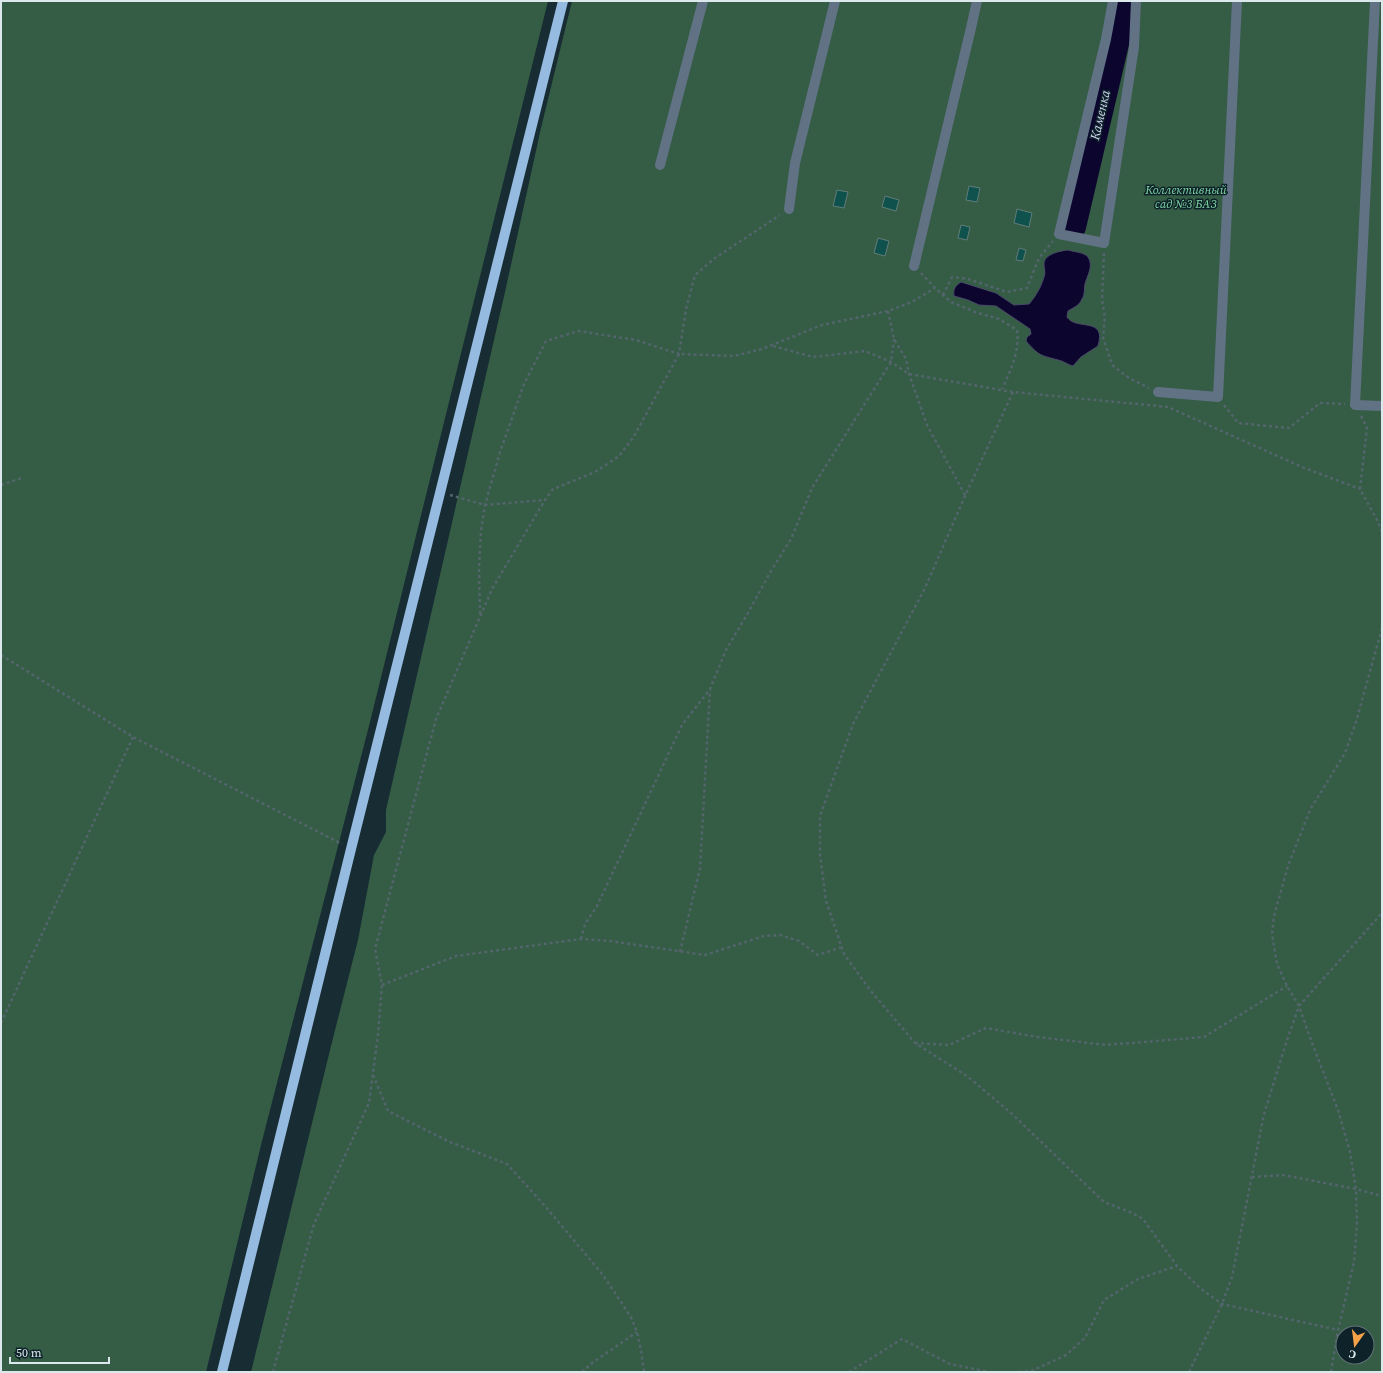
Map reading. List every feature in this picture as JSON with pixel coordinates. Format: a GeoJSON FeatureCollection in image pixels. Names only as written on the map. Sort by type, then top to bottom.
{"type":"FeatureCollection","features":[{"type":"Feature","properties":{"kind":"main road"},"geometry":{"type":"LineString","coordinates":[[222,1372],[563,1]]}},
{"type":"Feature","properties":{"kind":"lane"},"geometry":{"type":"LineString","coordinates":[[660,165],[703,1]]}},
{"type":"Feature","properties":{"kind":"lane"},"geometry":{"type":"LineString","coordinates":[[788,209],[795,162],[835,1]]}},
{"type":"Feature","properties":{"kind":"lane"},"geometry":{"type":"LineString","coordinates":[[914,266],[977,1]]}},
{"type":"Feature","properties":{"kind":"lane"},"geometry":{"type":"LineString","coordinates":[[1113,1],[1106,39],[1059,234],[1104,243],[1134,47],[1136,1]]}},
{"type":"Feature","properties":{"kind":"lane"},"geometry":{"type":"LineString","coordinates":[[1158,392],[1218,397],[1236,1]]}},
{"type":"Feature","properties":{"kind":"lane"},"geometry":{"type":"LineString","coordinates":[[1375,1],[1355,405],[1382,406]]}},
{"type":"Feature","properties":{"kind":"path"},"geometry":{"type":"LineString","coordinates":[[273,1372],[314,1224],[369,1103],[378,1035],[382,985],[375,949],[436,719],[480,616],[492,589],[553,489],[595,472],[619,456],[634,438],[679,354],[686,309],[695,275],[715,258],[788,209]]}},
{"type":"Feature","properties":{"kind":"path"},"geometry":{"type":"LineString","coordinates":[[943,295],[952,277],[968,279],[1007,292],[1027,288],[1039,258],[1059,234]]}},
{"type":"Feature","properties":{"kind":"path"},"geometry":{"type":"LineString","coordinates":[[1104,243],[1102,300],[1105,317],[1103,337],[1112,365],[1129,378],[1158,392]]}},
{"type":"Feature","properties":{"kind":"path"},"geometry":{"type":"LineString","coordinates":[[914,266],[951,302],[975,312],[1000,319],[1017,330],[1018,340],[1012,367],[1002,389]]}},
{"type":"Feature","properties":{"kind":"path"},"geometry":{"type":"LineString","coordinates":[[480,616],[479,568],[481,531],[485,505],[500,452],[524,384],[546,341],[578,331],[636,340],[679,354],[734,356],[772,346],[822,325],[888,311],[912,302],[935,288]]}},
{"type":"Feature","properties":{"kind":"path"},"geometry":{"type":"LineString","coordinates":[[888,311],[894,339],[906,359],[909,374],[927,426],[965,496]]}},
{"type":"Feature","properties":{"kind":"path"},"geometry":{"type":"LineString","coordinates":[[581,939],[586,924],[597,906],[682,725],[710,690],[726,650],[791,539],[812,488],[891,362],[894,339]]}},
{"type":"Feature","properties":{"kind":"path"},"geometry":{"type":"LineString","coordinates":[[772,346],[813,357],[865,351],[891,362],[909,374],[1013,392],[1168,407],[1302,466],[1360,489]]}},
{"type":"Feature","properties":{"kind":"path"},"geometry":{"type":"LineString","coordinates":[[1013,392],[925,588],[853,724],[820,816],[820,855],[826,901],[844,954],[870,990],[914,1043],[966,1076],[1011,1113],[1104,1202],[1130,1212],[1143,1219],[1177,1266],[1200,1288],[1222,1304],[1335,1329]]}},
{"type":"Feature","properties":{"kind":"path"},"geometry":{"type":"LineString","coordinates":[[1218,397],[1238,423],[1290,428],[1320,403],[1355,405],[1367,428],[1360,489],[1382,532]]}},
{"type":"Feature","properties":{"kind":"path"},"geometry":{"type":"LineString","coordinates":[[1,485],[22,478]]}},
{"type":"Feature","properties":{"kind":"path"},"geometry":{"type":"LineString","coordinates":[[440,492],[485,505],[545,500]]}},
{"type":"Feature","properties":{"kind":"path"},"geometry":{"type":"LineString","coordinates":[[1339,1325],[1354,1262],[1357,1223],[1356,1189],[1350,1152],[1338,1110],[1299,1006],[1287,986],[1277,964],[1272,934],[1274,916],[1288,866],[1310,810],[1346,753],[1382,628]]}},
{"type":"Feature","properties":{"kind":"path"},"geometry":{"type":"LineString","coordinates":[[1,655],[134,737],[351,849]]}},
{"type":"Feature","properties":{"kind":"path"},"geometry":{"type":"LineString","coordinates":[[680,952],[700,868],[710,690]]}},
{"type":"Feature","properties":{"kind":"path"},"geometry":{"type":"LineString","coordinates":[[1,1023],[134,737]]}},
{"type":"Feature","properties":{"kind":"path"},"geometry":{"type":"LineString","coordinates":[[1189,1372],[1222,1304],[1232,1277],[1264,1114],[1299,1006],[1382,913]]}},
{"type":"Feature","properties":{"kind":"path"},"geometry":{"type":"LineString","coordinates":[[382,985],[456,956],[581,939],[610,941],[705,955],[764,936],[780,935],[799,941],[818,955],[842,947]]}},
{"type":"Feature","properties":{"kind":"path"},"geometry":{"type":"LineString","coordinates":[[914,1043],[949,1045],[986,1028],[1038,1037],[1106,1045],[1204,1037],[1287,986]]}},
{"type":"Feature","properties":{"kind":"path"},"geometry":{"type":"LineString","coordinates":[[373,1074],[388,1111],[450,1142],[507,1164],[545,1206],[603,1275],[631,1317],[637,1332],[644,1372]]}},
{"type":"Feature","properties":{"kind":"path"},"geometry":{"type":"LineString","coordinates":[[1252,1177],[1283,1175],[1356,1189],[1382,1196]]}},
{"type":"Feature","properties":{"kind":"path"},"geometry":{"type":"LineString","coordinates":[[1019,1372],[1031,1371],[1066,1356],[1085,1338],[1104,1300],[1138,1279],[1177,1266]]}},
{"type":"Feature","properties":{"kind":"path"},"geometry":{"type":"LineString","coordinates":[[582,1372],[592,1363],[637,1332]]}},
{"type":"Feature","properties":{"kind":"path"},"geometry":{"type":"LineString","coordinates":[[849,1372],[902,1339],[950,1364],[989,1372]]}},
{"type":"Feature","properties":{"kind":"path"},"geometry":{"type":"LineString","coordinates":[[1331,1372],[1335,1348]]}},
{"type":"Feature","properties":{"kind":"green space"},"geometry":{"type":"Polygon","coordinates":[[[1,1],[548,1],[370,722],[262,1141],[206,1372],[1,1372],[1,1]]]}},
{"type":"Feature","properties":{"kind":"green space","name":"Коллективный сад №3 БАЗ"},"geometry":{"type":"Polygon","coordinates":[[[572,1],[1382,1],[1382,1372],[251,1372],[358,940],[374,855],[386,832],[386,810],[505,292],[541,128],[572,1]]]}},
{"type":"Feature","properties":{"kind":"shaded area"},"geometry":{"type":"Polygon","coordinates":[[[1068,250],[1086,255],[1090,260],[1090,271],[1081,301],[1078,305],[1068,311],[1067,317],[1071,321],[1095,327],[1100,337],[1098,346],[1081,357],[1073,366],[1043,356],[1034,350],[1026,341],[1027,337],[1031,334],[1030,329],[996,306],[979,305],[954,296],[955,288],[961,282],[996,293],[1014,305],[1029,304],[1043,281],[1045,274],[1044,261],[1046,258],[1061,251],[1068,250]]]}},
{"type":"Feature","properties":{"kind":"building"},"geometry":{"type":"Polygon","coordinates":[[[969,186],[980,188],[977,202],[966,200],[969,186]]]}},
{"type":"Feature","properties":{"kind":"building"},"geometry":{"type":"Polygon","coordinates":[[[837,190],[848,192],[844,208],[833,206],[837,190]]]}},
{"type":"Feature","properties":{"kind":"building"},"geometry":{"type":"Polygon","coordinates":[[[885,196],[899,200],[896,211],[882,207],[885,196]]]}},
{"type":"Feature","properties":{"kind":"building"},"geometry":{"type":"Polygon","coordinates":[[[1017,209],[1032,213],[1029,227],[1014,223],[1017,209]]]}},
{"type":"Feature","properties":{"kind":"building"},"geometry":{"type":"Polygon","coordinates":[[[961,225],[970,227],[967,240],[958,238],[961,225]]]}},
{"type":"Feature","properties":{"kind":"building"},"geometry":{"type":"Polygon","coordinates":[[[878,238],[889,241],[885,256],[874,253],[878,238]]]}},
{"type":"Feature","properties":{"kind":"building"},"geometry":{"type":"Polygon","coordinates":[[[1019,248],[1026,250],[1023,261],[1016,260],[1019,248]]]}},
{"type":"Feature","properties":{"kind":"waterway","name":"Каменка"},"geometry":{"type":"LineString","coordinates":[[1074,227],[1119,35],[1121,1]]}}]}
